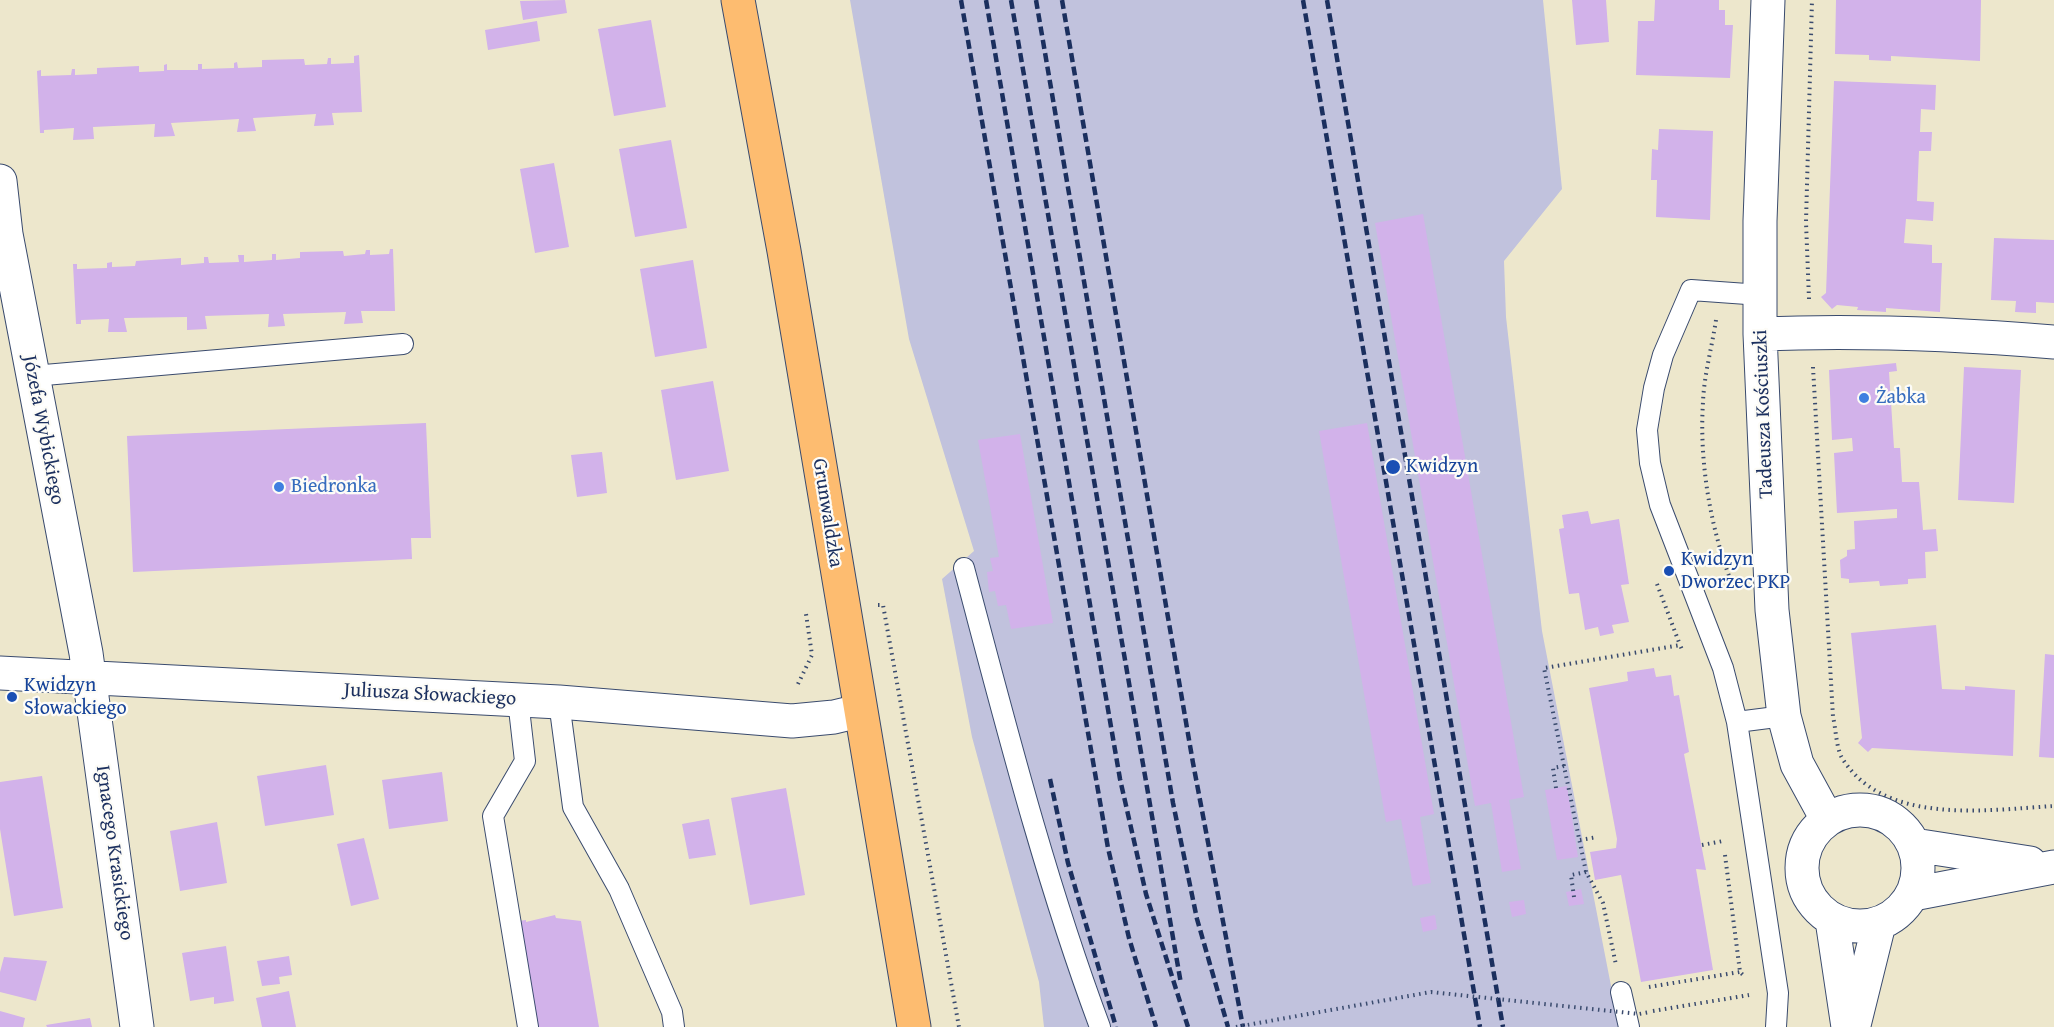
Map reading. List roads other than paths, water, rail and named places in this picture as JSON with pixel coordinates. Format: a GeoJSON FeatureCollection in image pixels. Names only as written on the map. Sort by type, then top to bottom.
{"type":"FeatureCollection","features":[{"type":"Feature","properties":{"kind":"main road","name":"Grunwaldzka"},"geometry":{"type":"LineString","coordinates":[[738,0],[784,251],[859,711],[914,1027]]}},
{"type":"Feature","properties":{"kind":"street","name":"Tadeusza Kościuszki"},"geometry":{"type":"LineString","coordinates":[[1768,0],[1760,220],[1760,334],[1772,610],[1784,716],[1797,764],[1827,819]]}},
{"type":"Feature","properties":{"kind":"street","name":"Józefa Wybickiego"},"geometry":{"type":"LineString","coordinates":[[0,181],[9,295],[33,376],[90,678]]}},
{"type":"Feature","properties":{"kind":"street"},"geometry":{"type":"LineString","coordinates":[[1760,334],[1811,332],[1991,337],[2054,342]]}},
{"type":"Feature","properties":{"kind":"street","name":"Juliusza Słowackiego"},"geometry":{"type":"LineString","coordinates":[[0,673],[559,702],[792,721],[834,717],[859,711]]}},
{"type":"Feature","properties":{"kind":"street","name":"Ignacego Krasickiego"},"geometry":{"type":"LineString","coordinates":[[90,678],[137,1027]]}},
{"type":"Feature","properties":{"kind":"street"},"geometry":{"type":"LineString","coordinates":[[1851,810],[1876,811],[1899,824],[1914,844],[1919,869],[1913,894],[1899,912],[1879,924],[1855,927],[1833,920],[1814,904],[1803,883],[1802,859],[1810,836],[1827,819],[1851,810]]}},
{"type":"Feature","properties":{"kind":"street"},"geometry":{"type":"LineString","coordinates":[[1914,844],[2053,867]]}},
{"type":"Feature","properties":{"kind":"street"},"geometry":{"type":"LineString","coordinates":[[1913,894],[2053,867]]}},
{"type":"Feature","properties":{"kind":"street"},"geometry":{"type":"LineString","coordinates":[[1833,920],[1848,1027]]}},
{"type":"Feature","properties":{"kind":"street"},"geometry":{"type":"LineString","coordinates":[[1854,1027],[1879,924]]}},
{"type":"Feature","properties":{"kind":"lane"},"geometry":{"type":"LineString","coordinates":[[1761,295],[1691,290],[1663,355],[1647,430],[1650,463],[1660,505],[1723,668],[1737,722],[1778,993],[1776,1027]]}},
{"type":"Feature","properties":{"kind":"lane"},"geometry":{"type":"LineString","coordinates":[[33,376],[403,344]]}},
{"type":"Feature","properties":{"kind":"lane"},"geometry":{"type":"LineString","coordinates":[[964,568],[1037,840],[1076,964],[1100,1027]]}},
{"type":"Feature","properties":{"kind":"lane"},"geometry":{"type":"LineString","coordinates":[[518,700],[525,761],[493,816],[528,1027]]}},
{"type":"Feature","properties":{"kind":"lane"},"geometry":{"type":"LineString","coordinates":[[559,702],[573,807],[619,889],[672,1012],[674,1027]]}},
{"type":"Feature","properties":{"kind":"lane"},"geometry":{"type":"LineString","coordinates":[[1737,722],[1784,716]]}},
{"type":"Feature","properties":{"kind":"lane"},"geometry":{"type":"LineString","coordinates":[[1621,992],[1629,1027]]}},
{"type":"Feature","properties":{"kind":"railway"},"geometry":{"type":"LineString","coordinates":[[961,0],[1108,848],[1129,938],[1156,1027]]}},
{"type":"Feature","properties":{"kind":"railway"},"geometry":{"type":"LineString","coordinates":[[986,0],[1120,779],[1146,894],[1188,1027]]}},
{"type":"Feature","properties":{"kind":"railway"},"geometry":{"type":"LineString","coordinates":[[1011,0],[1181,984]]}},
{"type":"Feature","properties":{"kind":"railway"},"geometry":{"type":"LineString","coordinates":[[1036,0],[1173,803],[1197,919],[1228,1027]]}},
{"type":"Feature","properties":{"kind":"railway"},"geometry":{"type":"LineString","coordinates":[[1062,0],[1193,763],[1243,1027]]}},
{"type":"Feature","properties":{"kind":"railway"},"geometry":{"type":"LineString","coordinates":[[1303,0],[1480,1027]]}},
{"type":"Feature","properties":{"kind":"railway"},"geometry":{"type":"LineString","coordinates":[[1327,0],[1503,1027]]}},
{"type":"Feature","properties":{"kind":"railway"},"geometry":{"type":"LineString","coordinates":[[1050,779],[1068,863],[1116,1027]]}},
{"type":"Feature","properties":{"kind":"place","name":"Żabka"},"geometry":{"type":"Point","coordinates":[1864,398]}},
{"type":"Feature","properties":{"kind":"place","name":"Kwidzyn"},"geometry":{"type":"Point","coordinates":[1393,467]}},
{"type":"Feature","properties":{"kind":"place","name":"Biedronka"},"geometry":{"type":"Point","coordinates":[279,487]}},
{"type":"Feature","properties":{"kind":"place","name":"Kwidzyn Dworzec PKP"},"geometry":{"type":"Point","coordinates":[1669,571]}},
{"type":"Feature","properties":{"kind":"place","name":"Kwidzyn Słowackiego"},"geometry":{"type":"Point","coordinates":[12,697]}}]}
